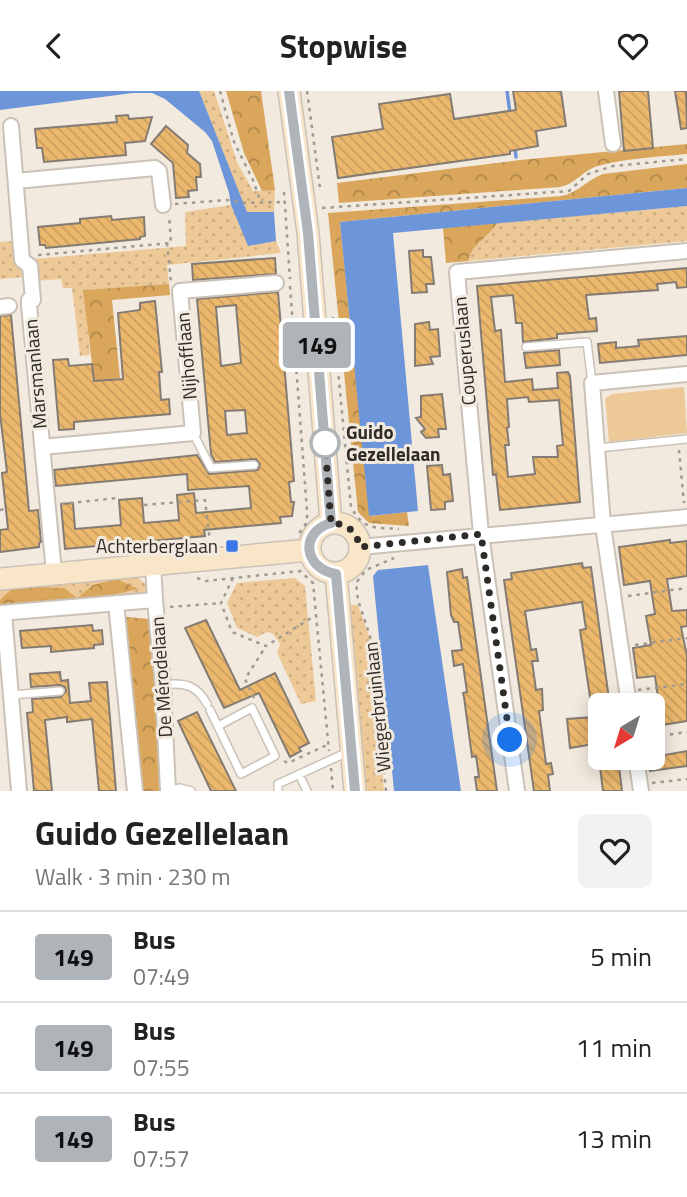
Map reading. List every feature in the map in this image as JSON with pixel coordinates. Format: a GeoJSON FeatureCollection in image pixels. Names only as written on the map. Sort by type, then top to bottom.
{"type":"FeatureCollection","features":[{"type":"Feature","properties":{"kind":"street"},"geometry":{"type":"LineString","coordinates":[[289,91],[308,233],[331,523]]}},
{"type":"Feature","properties":{"kind":"street"},"geometry":{"type":"LineString","coordinates":[[606,91],[613,144]]}},
{"type":"Feature","properties":{"kind":"street","name":"Marsmanlaan"},"geometry":{"type":"LineString","coordinates":[[11,126],[21,256],[30,266],[33,300],[29,300],[54,573]]}},
{"type":"Feature","properties":{"kind":"street"},"geometry":{"type":"LineString","coordinates":[[16,181],[155,168],[159,171],[166,205]]}},
{"type":"Feature","properties":{"kind":"street","name":"Couperuslaan"},"geometry":{"type":"LineString","coordinates":[[481,534],[457,272],[687,251]]}},
{"type":"Feature","properties":{"kind":"street","name":"Nijhofflaan"},"geometry":{"type":"LineString","coordinates":[[192,433],[180,291],[276,283]]}},
{"type":"Feature","properties":{"kind":"street"},"geometry":{"type":"LineString","coordinates":[[627,693],[603,525],[592,383],[687,374]]}},
{"type":"Feature","properties":{"kind":"street"},"geometry":{"type":"LineString","coordinates":[[42,447],[192,433]]}},
{"type":"Feature","properties":{"kind":"street"},"geometry":{"type":"LineString","coordinates":[[360,547],[481,534],[686,518]]}},
{"type":"Feature","properties":{"kind":"street"},"geometry":{"type":"LineString","coordinates":[[331,523],[342,523],[351,529],[358,537],[360,547],[354,566],[336,574],[318,567],[309,550],[313,535],[324,525],[331,523]]}},
{"type":"Feature","properties":{"kind":"street"},"geometry":{"type":"LineString","coordinates":[[481,534],[517,791]]}},
{"type":"Feature","properties":{"kind":"street"},"geometry":{"type":"LineString","coordinates":[[0,579],[309,550]]}},
{"type":"Feature","properties":{"kind":"street","name":"De Mérodelaan"},"geometry":{"type":"LineString","coordinates":[[153,565],[169,791]]}},
{"type":"Feature","properties":{"kind":"street","name":"Wiegerbruinlaan"},"geometry":{"type":"LineString","coordinates":[[336,574],[355,791]]}},
{"type":"Feature","properties":{"kind":"street"},"geometry":{"type":"LineString","coordinates":[[19,791],[7,734],[10,695],[2,613],[116,603],[155,604]]}},
{"type":"Feature","properties":{"kind":"street","name":"De Mérodelaan"},"geometry":{"type":"LineString","coordinates":[[116,603],[135,791]]}},
{"type":"Feature","properties":{"kind":"street"},"geometry":{"type":"LineString","coordinates":[[638,770],[640,788]]}},
{"type":"Feature","properties":{"kind":"lane"},"geometry":{"type":"LineString","coordinates":[[526,347],[587,342],[592,383]]}},
{"type":"Feature","properties":{"kind":"lane","name":"Nijhofflaan"},"geometry":{"type":"LineString","coordinates":[[192,433],[211,468],[254,465]]}},
{"type":"Feature","properties":{"kind":"lane"},"geometry":{"type":"LineString","coordinates":[[597,449],[687,439]]}},
{"type":"Feature","properties":{"kind":"lane"},"geometry":{"type":"LineString","coordinates":[[163,685],[178,683],[194,687],[201,693],[241,773],[275,757],[252,708],[218,726]]}},
{"type":"Feature","properties":{"kind":"lane"},"geometry":{"type":"LineString","coordinates":[[10,695],[60,691]]}},
{"type":"Feature","properties":{"kind":"lane","name":"Wiegerbruinlaan"},"geometry":{"type":"LineString","coordinates":[[278,791],[278,784],[351,750]]}},
{"type":"Feature","properties":{"kind":"lane"},"geometry":{"type":"LineString","coordinates":[[299,774],[307,791]]}},
{"type":"Feature","properties":{"kind":"lane","name":"De Mérodelaan"},"geometry":{"type":"LineString","coordinates":[[169,791],[180,787],[191,791]]}},
{"type":"Feature","properties":{"kind":"path"},"geometry":{"type":"LineString","coordinates":[[220,91],[234,142],[261,203]]}},
{"type":"Feature","properties":{"kind":"path"},"geometry":{"type":"LineString","coordinates":[[307,91],[317,150],[321,196]]}},
{"type":"Feature","properties":{"kind":"path"},"geometry":{"type":"LineString","coordinates":[[322,208],[569,191],[588,174],[613,166],[687,159]]}},
{"type":"Feature","properties":{"kind":"path"},"geometry":{"type":"LineString","coordinates":[[21,256],[171,243],[166,205],[228,200],[246,203],[284,202],[307,511]]}},
{"type":"Feature","properties":{"kind":"path"},"geometry":{"type":"LineString","coordinates":[[167,243],[172,292],[180,291]]}},
{"type":"Feature","properties":{"kind":"path"},"geometry":{"type":"LineString","coordinates":[[333,314],[352,507],[359,520],[374,527]]}},
{"type":"Feature","properties":{"kind":"path"},"geometry":{"type":"LineString","coordinates":[[678,440],[686,518]]}},
{"type":"Feature","properties":{"kind":"path"},"geometry":{"type":"LineString","coordinates":[[47,505],[117,498]]}},
{"type":"Feature","properties":{"kind":"path"},"geometry":{"type":"LineString","coordinates":[[144,505],[205,500],[211,552]]}},
{"type":"Feature","properties":{"kind":"path","name":"Wiegerbruinlaan"},"geometry":{"type":"LineString","coordinates":[[386,791],[370,636],[358,600],[356,583],[366,570],[400,556]]}},
{"type":"Feature","properties":{"kind":"path"},"geometry":{"type":"LineString","coordinates":[[300,571],[313,583],[333,791]]}},
{"type":"Feature","properties":{"kind":"path"},"geometry":{"type":"LineString","coordinates":[[233,578],[221,603],[232,632],[266,646]]}},
{"type":"Feature","properties":{"kind":"path"},"geometry":{"type":"LineString","coordinates":[[613,598],[687,588]]}},
{"type":"Feature","properties":{"kind":"path"},"geometry":{"type":"LineString","coordinates":[[155,604],[221,603]]}},
{"type":"Feature","properties":{"kind":"path"},"geometry":{"type":"LineString","coordinates":[[252,708],[255,700],[245,679],[266,646],[317,615]]}},
{"type":"Feature","properties":{"kind":"path"},"geometry":{"type":"LineString","coordinates":[[620,647],[687,638]]}},
{"type":"Feature","properties":{"kind":"path"},"geometry":{"type":"LineString","coordinates":[[652,693],[687,684]]}},
{"type":"Feature","properties":{"kind":"path"},"geometry":{"type":"LineString","coordinates":[[665,735],[687,732]]}},
{"type":"Feature","properties":{"kind":"path"},"geometry":{"type":"LineString","coordinates":[[275,757],[288,763],[328,744]]}},
{"type":"Feature","properties":{"kind":"path"},"geometry":{"type":"LineString","coordinates":[[640,788],[687,779]]}},
{"type":"Feature","properties":{"kind":"shaded area"},"geometry":{"type":"Polygon","coordinates":[[[199,91],[214,91],[237,162],[253,191],[275,190],[274,212],[247,213],[199,91]]]}},
{"type":"Feature","properties":{"kind":"shaded area"},"geometry":{"type":"Polygon","coordinates":[[[231,205],[248,245],[276,241],[281,253],[167,265],[169,284],[84,290],[90,355],[80,356],[72,288],[63,288],[61,279],[35,281],[33,259],[186,246],[185,212],[231,205]]]}},
{"type":"Feature","properties":{"kind":"shaded area"},"geometry":{"type":"Polygon","coordinates":[[[687,206],[687,241],[468,261],[473,250],[497,223],[687,206]]]}},
{"type":"Feature","properties":{"kind":"shaded area"},"geometry":{"type":"Polygon","coordinates":[[[14,241],[26,277],[0,279],[0,242],[14,241]]]}},
{"type":"Feature","properties":{"kind":"shaded area"},"geometry":{"type":"Polygon","coordinates":[[[684,387],[687,433],[609,442],[605,398],[612,394],[684,387]]]}},
{"type":"Feature","properties":{"kind":"shaded area"},"geometry":{"type":"Polygon","coordinates":[[[136,576],[148,586],[147,595],[0,608],[0,588],[136,576]]]}},
{"type":"Feature","properties":{"kind":"shaded area"},"geometry":{"type":"Polygon","coordinates":[[[295,578],[305,586],[316,701],[301,704],[277,653],[280,644],[273,634],[267,632],[257,637],[237,628],[227,603],[237,583],[295,578]]]}},
{"type":"Feature","properties":{"kind":"shaded area"},"geometry":{"type":"Polygon","coordinates":[[[349,605],[358,605],[370,639],[384,791],[363,791],[349,605]]]}},
{"type":"Feature","properties":{"kind":"green space"},"geometry":{"type":"Polygon","coordinates":[[[226,91],[261,91],[275,190],[262,191],[244,153],[226,91]]]}},
{"type":"Feature","properties":{"kind":"green space"},"geometry":{"type":"Polygon","coordinates":[[[687,144],[687,154],[609,163],[598,166],[560,187],[339,203],[337,183],[520,160],[687,144]]]}},
{"type":"Feature","properties":{"kind":"green space"},"geometry":{"type":"Polygon","coordinates":[[[687,164],[687,188],[340,222],[370,516],[407,512],[409,526],[369,523],[358,512],[328,213],[562,196],[603,174],[687,164]]]}},
{"type":"Feature","properties":{"kind":"green space"},"geometry":{"type":"Polygon","coordinates":[[[497,223],[473,250],[468,261],[446,263],[443,228],[497,223]]]}},
{"type":"Feature","properties":{"kind":"green space"},"geometry":{"type":"Polygon","coordinates":[[[169,284],[170,295],[112,300],[120,378],[94,381],[83,290],[169,284]]]}},
{"type":"Feature","properties":{"kind":"green space"},"geometry":{"type":"Polygon","coordinates":[[[117,579],[138,589],[82,602],[0,607],[0,600],[15,586],[64,588],[77,598],[93,585],[117,579]]]}},
{"type":"Feature","properties":{"kind":"green space"},"geometry":{"type":"Polygon","coordinates":[[[127,617],[150,619],[163,788],[160,791],[139,791],[124,620],[127,617]]]}},
{"type":"Feature","properties":{"kind":"water"},"geometry":{"type":"Polygon","coordinates":[[[0,91],[199,91],[247,212],[274,212],[276,241],[248,246],[231,205],[212,141],[165,99],[152,93],[133,93],[0,110],[0,91]]]}},
{"type":"Feature","properties":{"kind":"water"},"geometry":{"type":"Polygon","coordinates":[[[687,188],[687,206],[393,233],[418,511],[369,516],[340,222],[687,188]]]}},
{"type":"Feature","properties":{"kind":"water"},"geometry":{"type":"Polygon","coordinates":[[[428,565],[461,791],[394,791],[373,576],[378,570],[428,565]]]}},
{"type":"Feature","properties":{"kind":"building"},"geometry":{"type":"Polygon","coordinates":[[[513,91],[561,91],[566,126],[536,131],[538,146],[510,151],[510,154],[338,178],[332,137],[383,129],[379,104],[450,94],[454,119],[516,110],[513,91]]]}},
{"type":"Feature","properties":{"kind":"building"},"geometry":{"type":"Polygon","coordinates":[[[619,91],[648,91],[653,148],[624,151],[619,91]]]}},
{"type":"Feature","properties":{"kind":"building"},"geometry":{"type":"Polygon","coordinates":[[[675,91],[686,91],[687,128],[681,129],[675,91]]]}},
{"type":"Feature","properties":{"kind":"building"},"geometry":{"type":"Polygon","coordinates":[[[128,115],[129,119],[152,117],[145,141],[125,143],[126,155],[44,162],[42,148],[37,148],[35,129],[117,122],[116,116],[128,115]]]}},
{"type":"Feature","properties":{"kind":"building"},"geometry":{"type":"Polygon","coordinates":[[[166,126],[188,145],[187,153],[200,164],[201,177],[196,177],[197,190],[188,191],[189,197],[176,198],[173,163],[151,144],[166,126]]]}},
{"type":"Feature","properties":{"kind":"building"},"geometry":{"type":"Polygon","coordinates":[[[111,216],[112,220],[144,217],[145,236],[140,239],[46,248],[45,245],[40,245],[38,227],[80,223],[80,219],[111,216]]]}},
{"type":"Feature","properties":{"kind":"building"},"geometry":{"type":"Polygon","coordinates":[[[423,250],[423,257],[431,257],[434,284],[426,284],[427,292],[412,293],[409,251],[423,250]]]}},
{"type":"Feature","properties":{"kind":"building"},"geometry":{"type":"Polygon","coordinates":[[[275,258],[276,274],[193,280],[192,264],[275,258]]]}},
{"type":"Feature","properties":{"kind":"building"},"geometry":{"type":"Polygon","coordinates":[[[687,268],[687,287],[677,288],[676,282],[657,284],[658,290],[586,295],[589,319],[596,318],[597,331],[557,334],[557,338],[523,342],[522,323],[516,323],[513,295],[491,297],[495,331],[501,330],[505,382],[532,379],[533,390],[558,388],[557,373],[568,372],[570,376],[580,502],[500,510],[496,474],[493,475],[477,286],[687,268]],[[528,397],[507,399],[509,445],[505,445],[508,477],[535,474],[533,457],[558,457],[557,446],[563,445],[559,400],[529,402],[528,397]]]}},
{"type":"Feature","properties":{"kind":"building"},"geometry":{"type":"Polygon","coordinates":[[[278,292],[294,481],[289,482],[291,502],[294,502],[292,516],[280,517],[281,523],[204,530],[205,536],[65,549],[61,504],[73,503],[75,529],[121,525],[119,500],[142,498],[144,523],[179,520],[177,495],[194,493],[196,513],[251,508],[249,486],[188,490],[187,474],[56,486],[54,470],[197,455],[209,474],[258,470],[260,464],[256,459],[215,462],[211,454],[197,299],[278,292]],[[236,305],[216,307],[221,366],[241,363],[236,305]],[[245,410],[225,411],[227,435],[247,433],[245,410]]]}},
{"type":"Feature","properties":{"kind":"building"},"geometry":{"type":"Polygon","coordinates":[[[155,301],[162,372],[159,372],[161,400],[169,399],[170,414],[74,422],[74,429],[59,430],[53,360],[68,359],[69,366],[92,364],[94,381],[123,379],[118,313],[140,310],[140,303],[155,301]]]}},
{"type":"Feature","properties":{"kind":"building"},"geometry":{"type":"Polygon","coordinates":[[[11,315],[29,511],[38,510],[41,542],[39,547],[0,552],[0,530],[8,529],[2,473],[7,472],[0,414],[0,316],[11,315]]]}},
{"type":"Feature","properties":{"kind":"building"},"geometry":{"type":"Polygon","coordinates":[[[429,322],[430,330],[438,329],[440,356],[430,357],[433,364],[415,366],[415,324],[429,322]]]}},
{"type":"Feature","properties":{"kind":"building"},"geometry":{"type":"Polygon","coordinates":[[[687,336],[687,355],[600,363],[598,344],[616,342],[616,348],[628,347],[639,346],[638,340],[687,336]]]}},
{"type":"Feature","properties":{"kind":"building"},"geometry":{"type":"Polygon","coordinates":[[[559,350],[560,365],[526,368],[524,353],[559,350]]]}},
{"type":"Feature","properties":{"kind":"building"},"geometry":{"type":"Polygon","coordinates":[[[442,394],[446,429],[438,429],[439,437],[426,438],[421,432],[425,429],[416,418],[421,417],[421,396],[442,394]]]}},
{"type":"Feature","properties":{"kind":"building"},"geometry":{"type":"Polygon","coordinates":[[[442,465],[443,475],[450,474],[453,501],[445,502],[445,509],[431,510],[427,466],[442,465]]]}},
{"type":"Feature","properties":{"kind":"building"},"geometry":{"type":"Polygon","coordinates":[[[670,540],[670,543],[687,541],[687,576],[667,579],[672,611],[687,610],[687,626],[681,627],[687,656],[687,721],[665,725],[665,693],[657,693],[655,676],[637,678],[633,648],[651,645],[646,616],[655,614],[650,581],[624,585],[619,547],[670,540]]]}},
{"type":"Feature","properties":{"kind":"building"},"geometry":{"type":"Polygon","coordinates":[[[582,563],[583,568],[591,567],[608,693],[589,693],[580,630],[586,629],[582,602],[525,611],[531,650],[536,649],[538,661],[532,661],[536,690],[542,689],[543,710],[539,711],[546,764],[551,763],[553,774],[548,775],[550,791],[534,791],[504,580],[512,579],[511,573],[582,563]]]}},
{"type":"Feature","properties":{"kind":"building"},"geometry":{"type":"Polygon","coordinates":[[[462,569],[463,578],[467,577],[497,791],[477,791],[475,777],[479,777],[476,756],[472,757],[463,693],[467,692],[463,664],[454,666],[452,651],[462,650],[458,622],[454,622],[451,615],[447,572],[462,569]]]}},
{"type":"Feature","properties":{"kind":"building"},"geometry":{"type":"Polygon","coordinates":[[[206,620],[240,690],[275,673],[309,743],[299,748],[301,751],[290,757],[259,693],[224,708],[185,628],[206,620]]]}},
{"type":"Feature","properties":{"kind":"building"},"geometry":{"type":"Polygon","coordinates":[[[92,625],[93,631],[102,630],[103,644],[94,645],[94,648],[51,652],[51,646],[22,648],[20,631],[92,625]]]}},
{"type":"Feature","properties":{"kind":"building"},"geometry":{"type":"Polygon","coordinates":[[[60,672],[61,681],[68,680],[70,703],[91,701],[89,683],[107,682],[116,791],[99,791],[92,719],[67,722],[67,717],[45,720],[52,791],[34,791],[27,713],[33,712],[32,699],[61,697],[66,691],[65,687],[60,685],[31,687],[30,674],[60,672]]]}},
{"type":"Feature","properties":{"kind":"building"},"geometry":{"type":"Polygon","coordinates":[[[197,712],[236,791],[211,791],[178,721],[197,712]]]}},
{"type":"Feature","properties":{"kind":"building"},"geometry":{"type":"Polygon","coordinates":[[[588,717],[588,745],[570,748],[567,719],[588,717]]]}},
{"type":"Feature","properties":{"kind":"building"},"geometry":{"type":"Polygon","coordinates":[[[687,751],[687,766],[665,769],[665,755],[687,751]]]}},
{"type":"Feature","properties":{"kind":"building"},"geometry":{"type":"Polygon","coordinates":[[[600,770],[619,770],[622,791],[603,791],[600,770]]]}},
{"type":"Feature","properties":{"kind":"waterway"},"geometry":{"type":"LineString","coordinates":[[507,91],[510,113]]}},
{"type":"Feature","properties":{"kind":"waterway"},"geometry":{"type":"LineString","coordinates":[[515,148],[516,157]]}},
{"type":"Feature","properties":{"kind":"bus line","name":"149"},"geometry":{"type":"LineString","coordinates":[[289,91],[308,233],[331,523],[317,529],[309,550],[318,567],[336,574],[355,791]]}},
{"type":"Feature","properties":{"kind":"place","name":"Guido Gezellelaan"},"geometry":{"type":"Point","coordinates":[325,443]}},
{"type":"Feature","properties":{"kind":"place","name":"Achterberglaan"},"geometry":{"type":"Point","coordinates":[232,546]}},
{"type":"Feature","properties":{"kind":"route"},"geometry":{"type":"LineString","coordinates":[[325,443],[331,523],[342,523],[351,529],[358,537],[360,547],[481,534],[510,740]]}}]}
